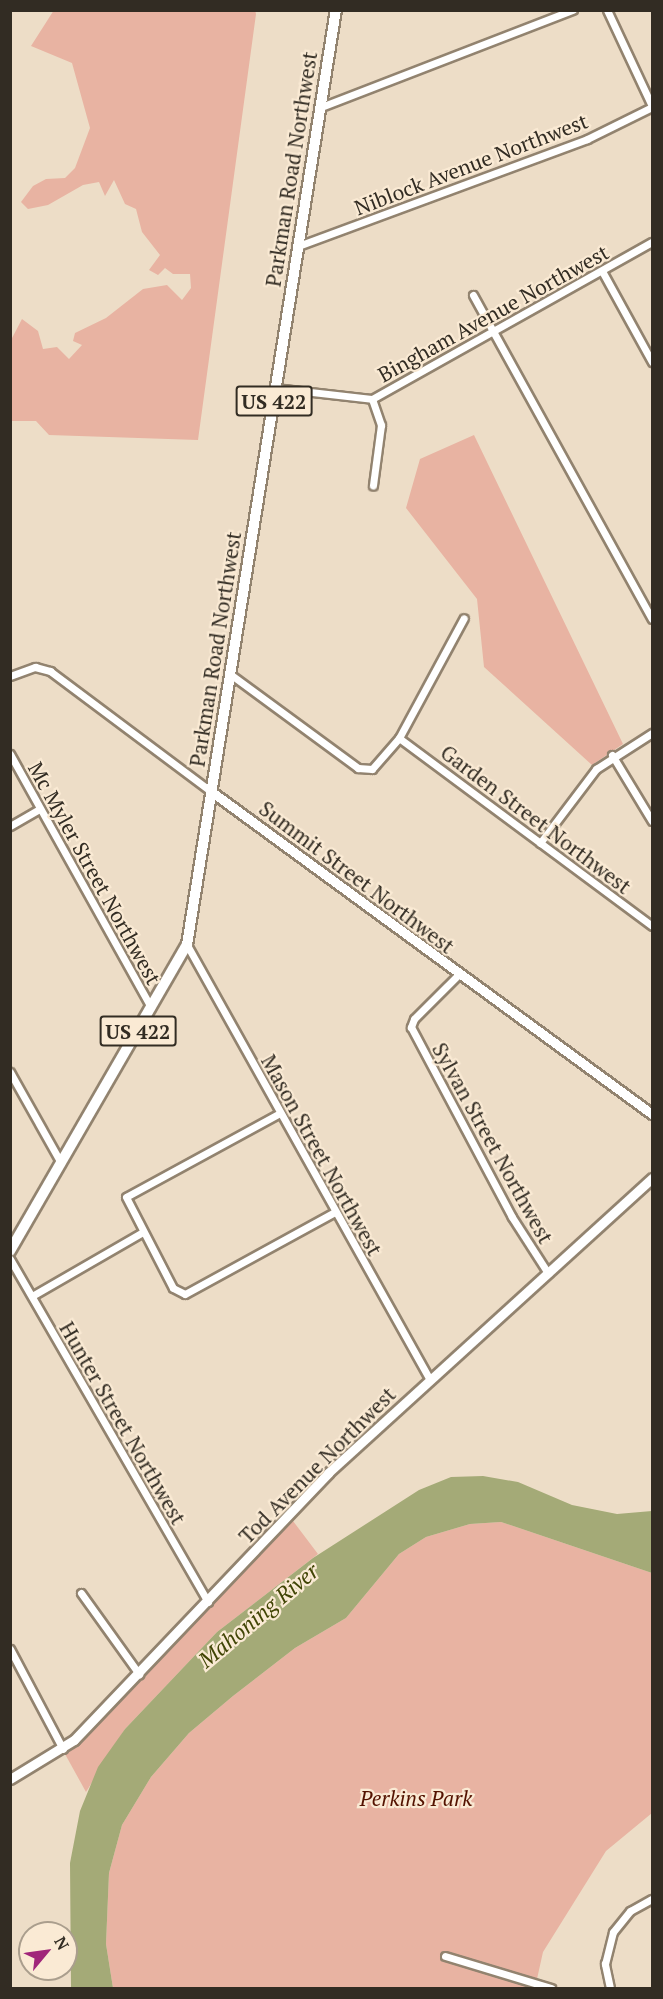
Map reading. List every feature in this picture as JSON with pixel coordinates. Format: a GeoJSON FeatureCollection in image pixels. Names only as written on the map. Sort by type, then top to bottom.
{"type":"FeatureCollection","features":[{"type":"Feature","properties":{"kind":"main road","name":"Parkman Road Northwest"},"geometry":{"type":"LineString","coordinates":[[10,1251],[187,945],[336,10]]}},
{"type":"Feature","properties":{"kind":"main road","name":"Summit Street Northwest"},"geometry":{"type":"LineString","coordinates":[[212,792],[458,975],[652,1114]]}},
{"type":"Feature","properties":{"kind":"main road","name":"Tod Avenue Northwest"},"geometry":{"type":"LineString","coordinates":[[10,1779],[63,1749],[139,1674],[328,1473],[652,1178]]}},
{"type":"Feature","properties":{"kind":"street"},"geometry":{"type":"LineString","coordinates":[[321,107],[573,10]]}},
{"type":"Feature","properties":{"kind":"street"},"geometry":{"type":"LineString","coordinates":[[607,10],[652,106]]}},
{"type":"Feature","properties":{"kind":"street","name":"Niblock Avenue Northwest"},"geometry":{"type":"LineString","coordinates":[[298,246],[587,139],[652,106]]}},
{"type":"Feature","properties":{"kind":"street","name":"Bingham Avenue Northwest"},"geometry":{"type":"LineString","coordinates":[[276,388],[372,399],[652,242]]}},
{"type":"Feature","properties":{"kind":"street"},"geometry":{"type":"LineString","coordinates":[[602,271],[652,362]]}},
{"type":"Feature","properties":{"kind":"street"},"geometry":{"type":"LineString","coordinates":[[473,296],[652,619]]}},
{"type":"Feature","properties":{"kind":"street"},"geometry":{"type":"LineString","coordinates":[[372,399],[381,425],[372,485]]}},
{"type":"Feature","properties":{"kind":"street"},"geometry":{"type":"LineString","coordinates":[[230,674],[358,768],[369,770],[376,766],[399,738],[464,618]]}},
{"type":"Feature","properties":{"kind":"street","name":"Summit Street Northwest"},"geometry":{"type":"LineString","coordinates":[[10,676],[26,668],[41,668],[212,792]]}},
{"type":"Feature","properties":{"kind":"street"},"geometry":{"type":"LineString","coordinates":[[540,843],[589,776],[612,755],[652,733]]}},
{"type":"Feature","properties":{"kind":"street","name":"Garden Street Northwest"},"geometry":{"type":"LineString","coordinates":[[399,738],[652,926]]}},
{"type":"Feature","properties":{"kind":"street","name":"Mc Myler Street Northwest"},"geometry":{"type":"LineString","coordinates":[[10,754],[151,1007]]}},
{"type":"Feature","properties":{"kind":"street"},"geometry":{"type":"LineString","coordinates":[[612,755],[652,821]]}},
{"type":"Feature","properties":{"kind":"street"},"geometry":{"type":"LineString","coordinates":[[10,826],[40,809]]}},
{"type":"Feature","properties":{"kind":"street","name":"Mason Street Northwest"},"geometry":{"type":"LineString","coordinates":[[187,945],[430,1380]]}},
{"type":"Feature","properties":{"kind":"street","name":"Sylvan Street Northwest"},"geometry":{"type":"LineString","coordinates":[[458,975],[414,1019],[411,1027],[512,1217],[548,1273]]}},
{"type":"Feature","properties":{"kind":"street"},"geometry":{"type":"LineString","coordinates":[[10,1072],[61,1163]]}},
{"type":"Feature","properties":{"kind":"street"},"geometry":{"type":"LineString","coordinates":[[280,1113],[129,1193],[127,1204],[173,1288],[182,1294],[335,1212]]}},
{"type":"Feature","properties":{"kind":"street"},"geometry":{"type":"LineString","coordinates":[[32,1296],[143,1232]]}},
{"type":"Feature","properties":{"kind":"street","name":"Hunter Street Northwest"},"geometry":{"type":"LineString","coordinates":[[10,1259],[208,1602]]}},
{"type":"Feature","properties":{"kind":"street"},"geometry":{"type":"LineString","coordinates":[[81,1593],[139,1674]]}},
{"type":"Feature","properties":{"kind":"street"},"geometry":{"type":"LineString","coordinates":[[10,1649],[63,1749]]}},
{"type":"Feature","properties":{"kind":"street"},"geometry":{"type":"LineString","coordinates":[[610,1989],[605,1964],[613,1932],[630,1911],[652,1899]]}},
{"type":"Feature","properties":{"kind":"street"},"geometry":{"type":"LineString","coordinates":[[445,1956],[551,1989]]}},
{"type":"Feature","properties":{"kind":"green space"},"geometry":{"type":"Polygon","coordinates":[[[54,10],[255,10],[198,440],[49,435],[36,421],[11,421],[11,340],[22,319],[38,331],[43,349],[57,347],[69,359],[82,345],[73,341],[75,333],[106,318],[143,289],[167,285],[182,300],[191,288],[190,274],[173,274],[165,268],[158,275],[149,270],[160,255],[142,232],[136,209],[125,204],[114,180],[105,196],[99,182],[83,185],[48,205],[28,209],[21,202],[33,186],[46,179],[65,178],[75,168],[90,128],[72,63],[31,46],[54,10]]]}},
{"type":"Feature","properties":{"kind":"green space"},"geometry":{"type":"Polygon","coordinates":[[[474,435],[623,744],[592,765],[484,667],[477,599],[406,508],[420,459],[474,435]]]}},
{"type":"Feature","properties":{"kind":"green space"},"geometry":{"type":"Polygon","coordinates":[[[293,1521],[318,1554],[217,1632],[125,1729],[86,1792],[65,1754],[293,1521]]]}},
{"type":"Feature","properties":{"kind":"green space","name":"Perkins Park"},"geometry":{"type":"Polygon","coordinates":[[[501,1522],[652,1573],[652,1813],[606,1851],[543,1952],[535,1988],[113,1988],[106,1944],[109,1873],[122,1825],[151,1777],[189,1733],[233,1696],[295,1648],[346,1618],[399,1554],[426,1537],[470,1524],[501,1522]]]}},
{"type":"Feature","properties":{"kind":"water","name":"Mahoning River"},"geometry":{"type":"Polygon","coordinates":[[[483,1476],[518,1482],[572,1505],[617,1514],[652,1511],[652,1573],[501,1522],[470,1524],[426,1537],[399,1554],[346,1618],[295,1648],[233,1696],[189,1733],[151,1777],[122,1825],[109,1873],[106,1944],[113,1988],[71,1988],[71,1981],[78,1981],[78,1921],[70,1921],[70,1863],[80,1811],[98,1767],[125,1729],[217,1632],[313,1558],[419,1490],[451,1477],[483,1476]]]}}]}
